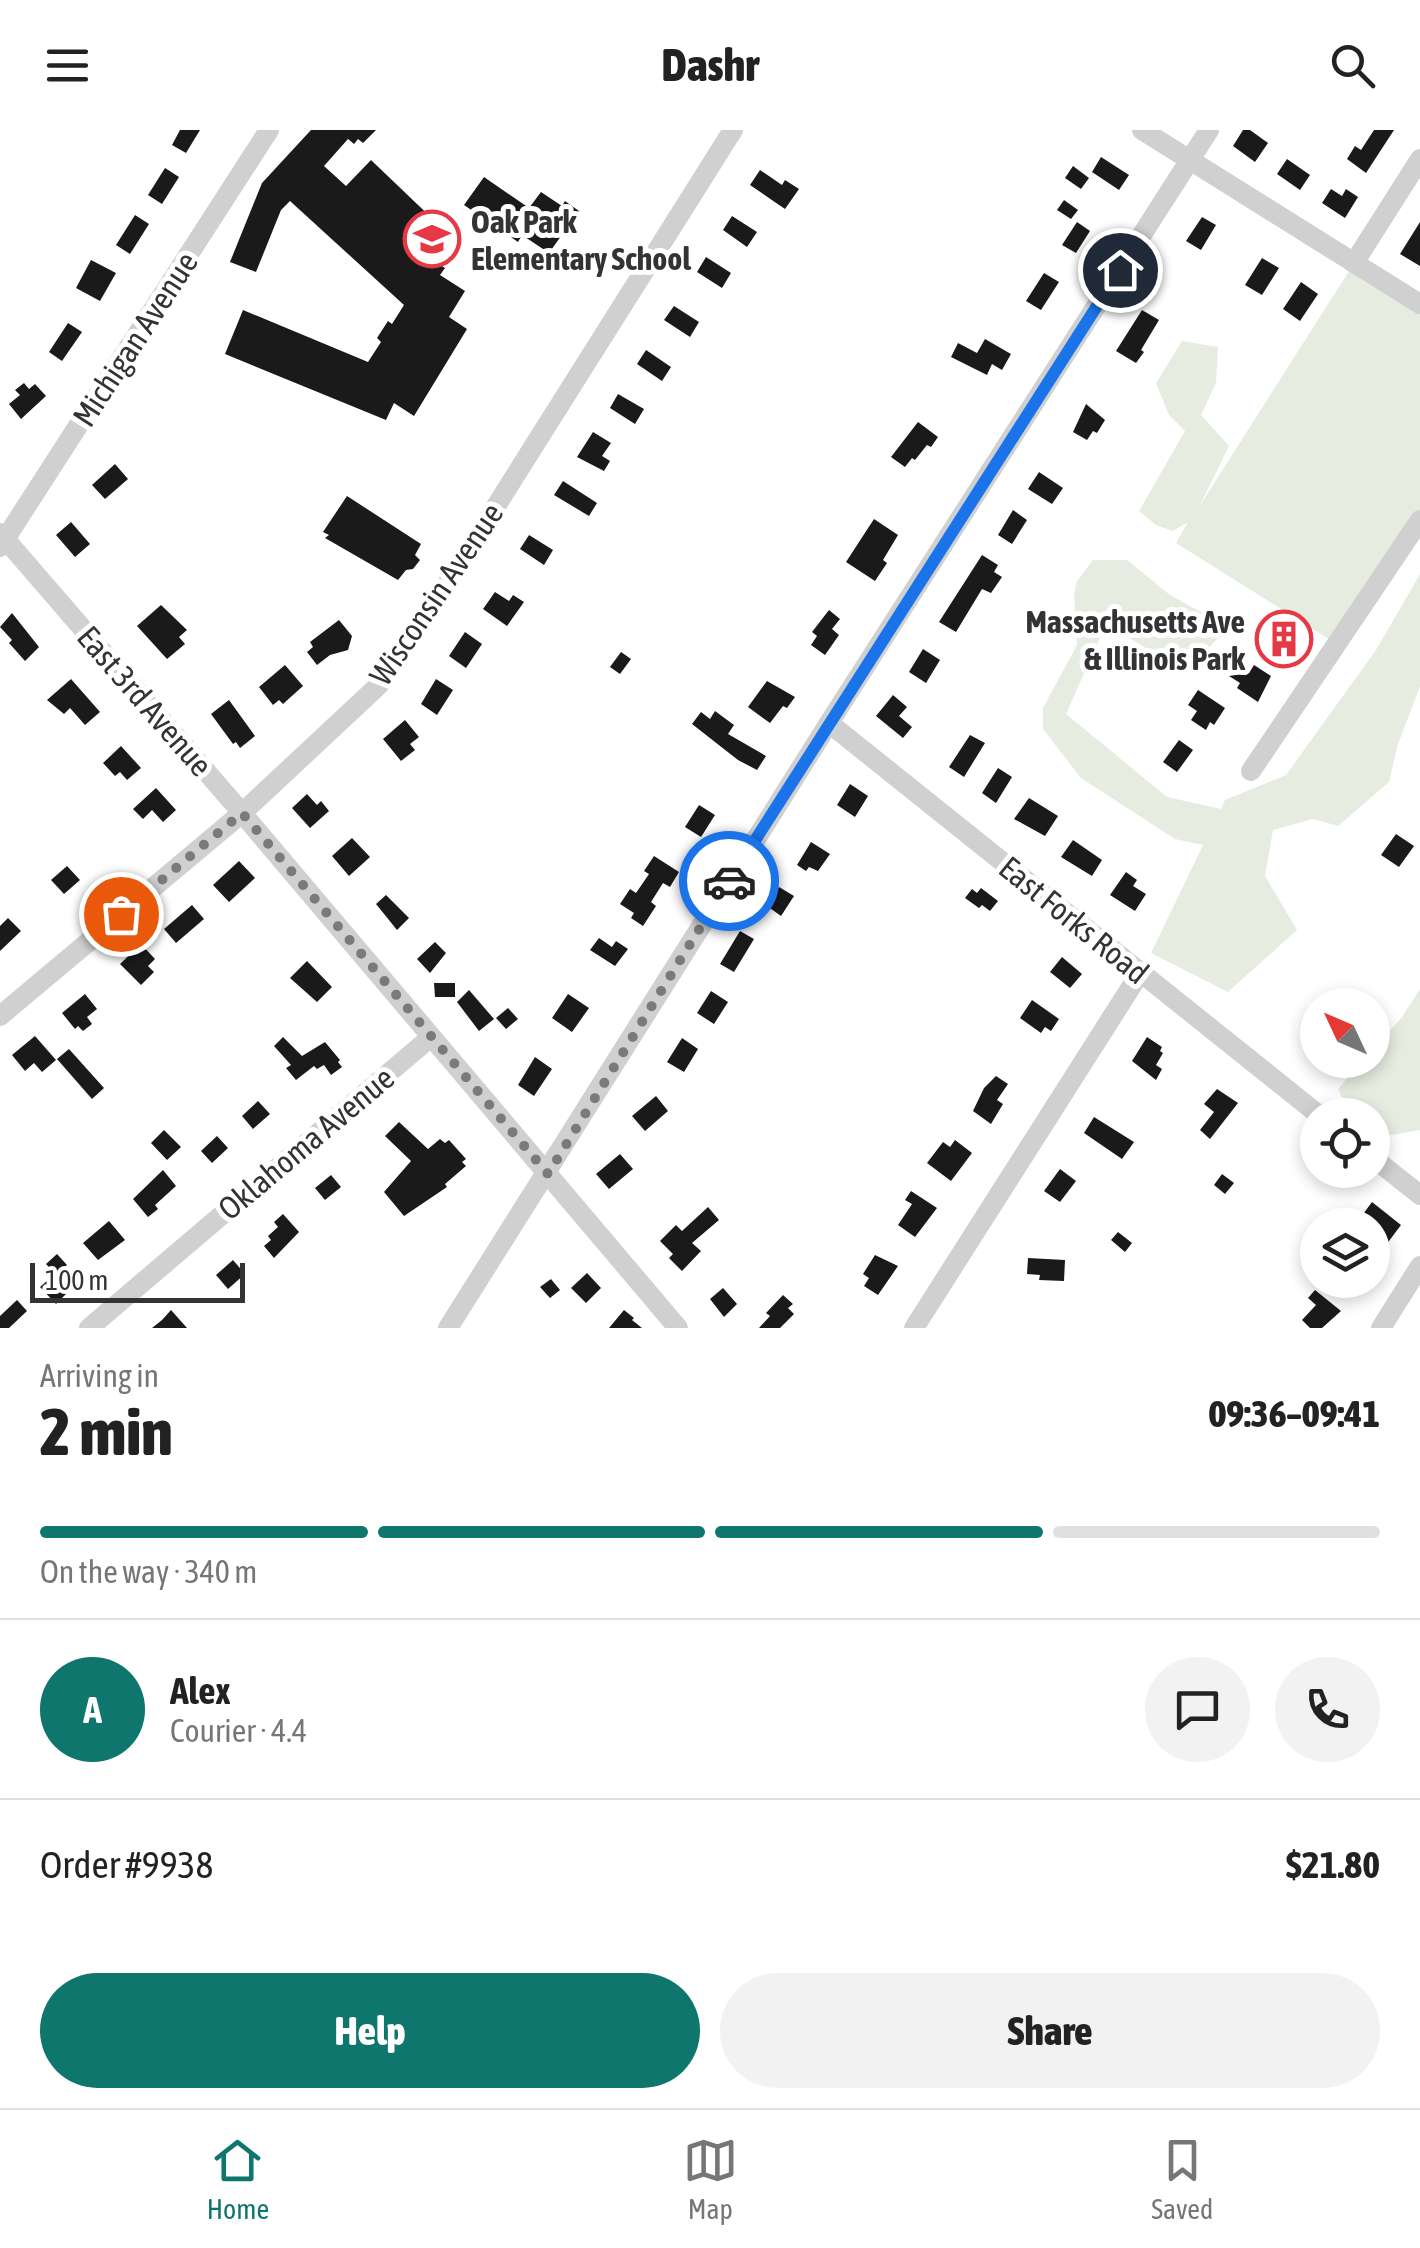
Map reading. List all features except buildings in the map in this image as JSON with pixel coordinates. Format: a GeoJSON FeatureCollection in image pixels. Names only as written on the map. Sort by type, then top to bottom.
{"type":"FeatureCollection","features":[{"type":"Feature","properties":{"kind":"street","name":"Michigan Avenue"},"geometry":{"type":"LineString","coordinates":[[2,539],[268,130]]}},
{"type":"Feature","properties":{"kind":"street","name":"Wisconsin Avenue"},"geometry":{"type":"LineString","coordinates":[[0,1016],[242,813],[379,685],[410,642],[733,130]]}},
{"type":"Feature","properties":{"kind":"street"},"geometry":{"type":"LineString","coordinates":[[1142,130],[1420,304]]}},
{"type":"Feature","properties":{"kind":"street"},"geometry":{"type":"LineString","coordinates":[[448,1328],[1209,130]]}},
{"type":"Feature","properties":{"kind":"street"},"geometry":{"type":"LineString","coordinates":[[1354,263],[1420,159]]}},
{"type":"Feature","properties":{"kind":"street"},"geometry":{"type":"LineString","coordinates":[[1251,771],[1420,520]]}},
{"type":"Feature","properties":{"kind":"street","name":"East 3rd Avenue"},"geometry":{"type":"LineString","coordinates":[[2,539],[242,813],[678,1328]]}},
{"type":"Feature","properties":{"kind":"street","name":"East Forks Road"},"geometry":{"type":"LineString","coordinates":[[829,724],[1300,1099]]}},
{"type":"Feature","properties":{"kind":"street"},"geometry":{"type":"LineString","coordinates":[[914,1328],[1140,974]]}},
{"type":"Feature","properties":{"kind":"street","name":"Oklahoma Avenue"},"geometry":{"type":"LineString","coordinates":[[88,1328],[431,1036]]}},
{"type":"Feature","properties":{"kind":"street"},"geometry":{"type":"LineString","coordinates":[[1390,1171],[1420,1194]]}},
{"type":"Feature","properties":{"kind":"street"},"geometry":{"type":"LineString","coordinates":[[1381,1328],[1420,1266]]}},
{"type":"Feature","properties":{"kind":"shaded area"},"geometry":{"type":"Polygon","coordinates":[[[1351,268],[1420,312],[1420,511],[1332,641],[1176,543],[1188,522],[1173,531],[1156,525],[1139,511],[1185,431],[1169,415],[1156,383],[1182,341],[1218,347],[1216,383],[1201,415],[1229,446],[1199,507],[1351,268]]]}},
{"type":"Feature","properties":{"kind":"shaded area"},"geometry":{"type":"Polygon","coordinates":[[[1093,560],[1127,560],[1170,595],[1228,627],[1192,666],[1146,648],[1106,624],[1066,714],[1167,797],[1221,809],[1225,800],[1286,775],[1376,650],[1420,574],[1420,686],[1397,747],[1389,782],[1338,826],[1313,819],[1273,830],[1265,876],[1297,930],[1228,992],[1151,953],[1203,845],[1175,839],[1081,778],[1043,729],[1043,708],[1077,645],[1077,581],[1093,560]]]}},
{"type":"Feature","properties":{"kind":"shaded area"},"geometry":{"type":"Polygon","coordinates":[[[1420,989],[1420,1130],[1391,1135],[1390,1098],[1342,1098],[1338,1089],[1347,1078],[1390,1078],[1390,1031],[1420,989]]]}},
{"type":"Feature","properties":{"kind":"way so far"},"geometry":{"type":"LineString","coordinates":[[121,914],[242,813],[548,1174],[729,881]]}},
{"type":"Feature","properties":{"kind":"place","name":"Oak Park Elementary School"},"geometry":{"type":"Point","coordinates":[432,239]}},
{"type":"Feature","properties":{"kind":"place","name":"Massachusetts Ave & Illinois Park"},"geometry":{"type":"Point","coordinates":[1284,639]}},
{"type":"Feature","properties":{"kind":"route"},"geometry":{"type":"LineString","coordinates":[[729,881],[1120,270]]}}]}
